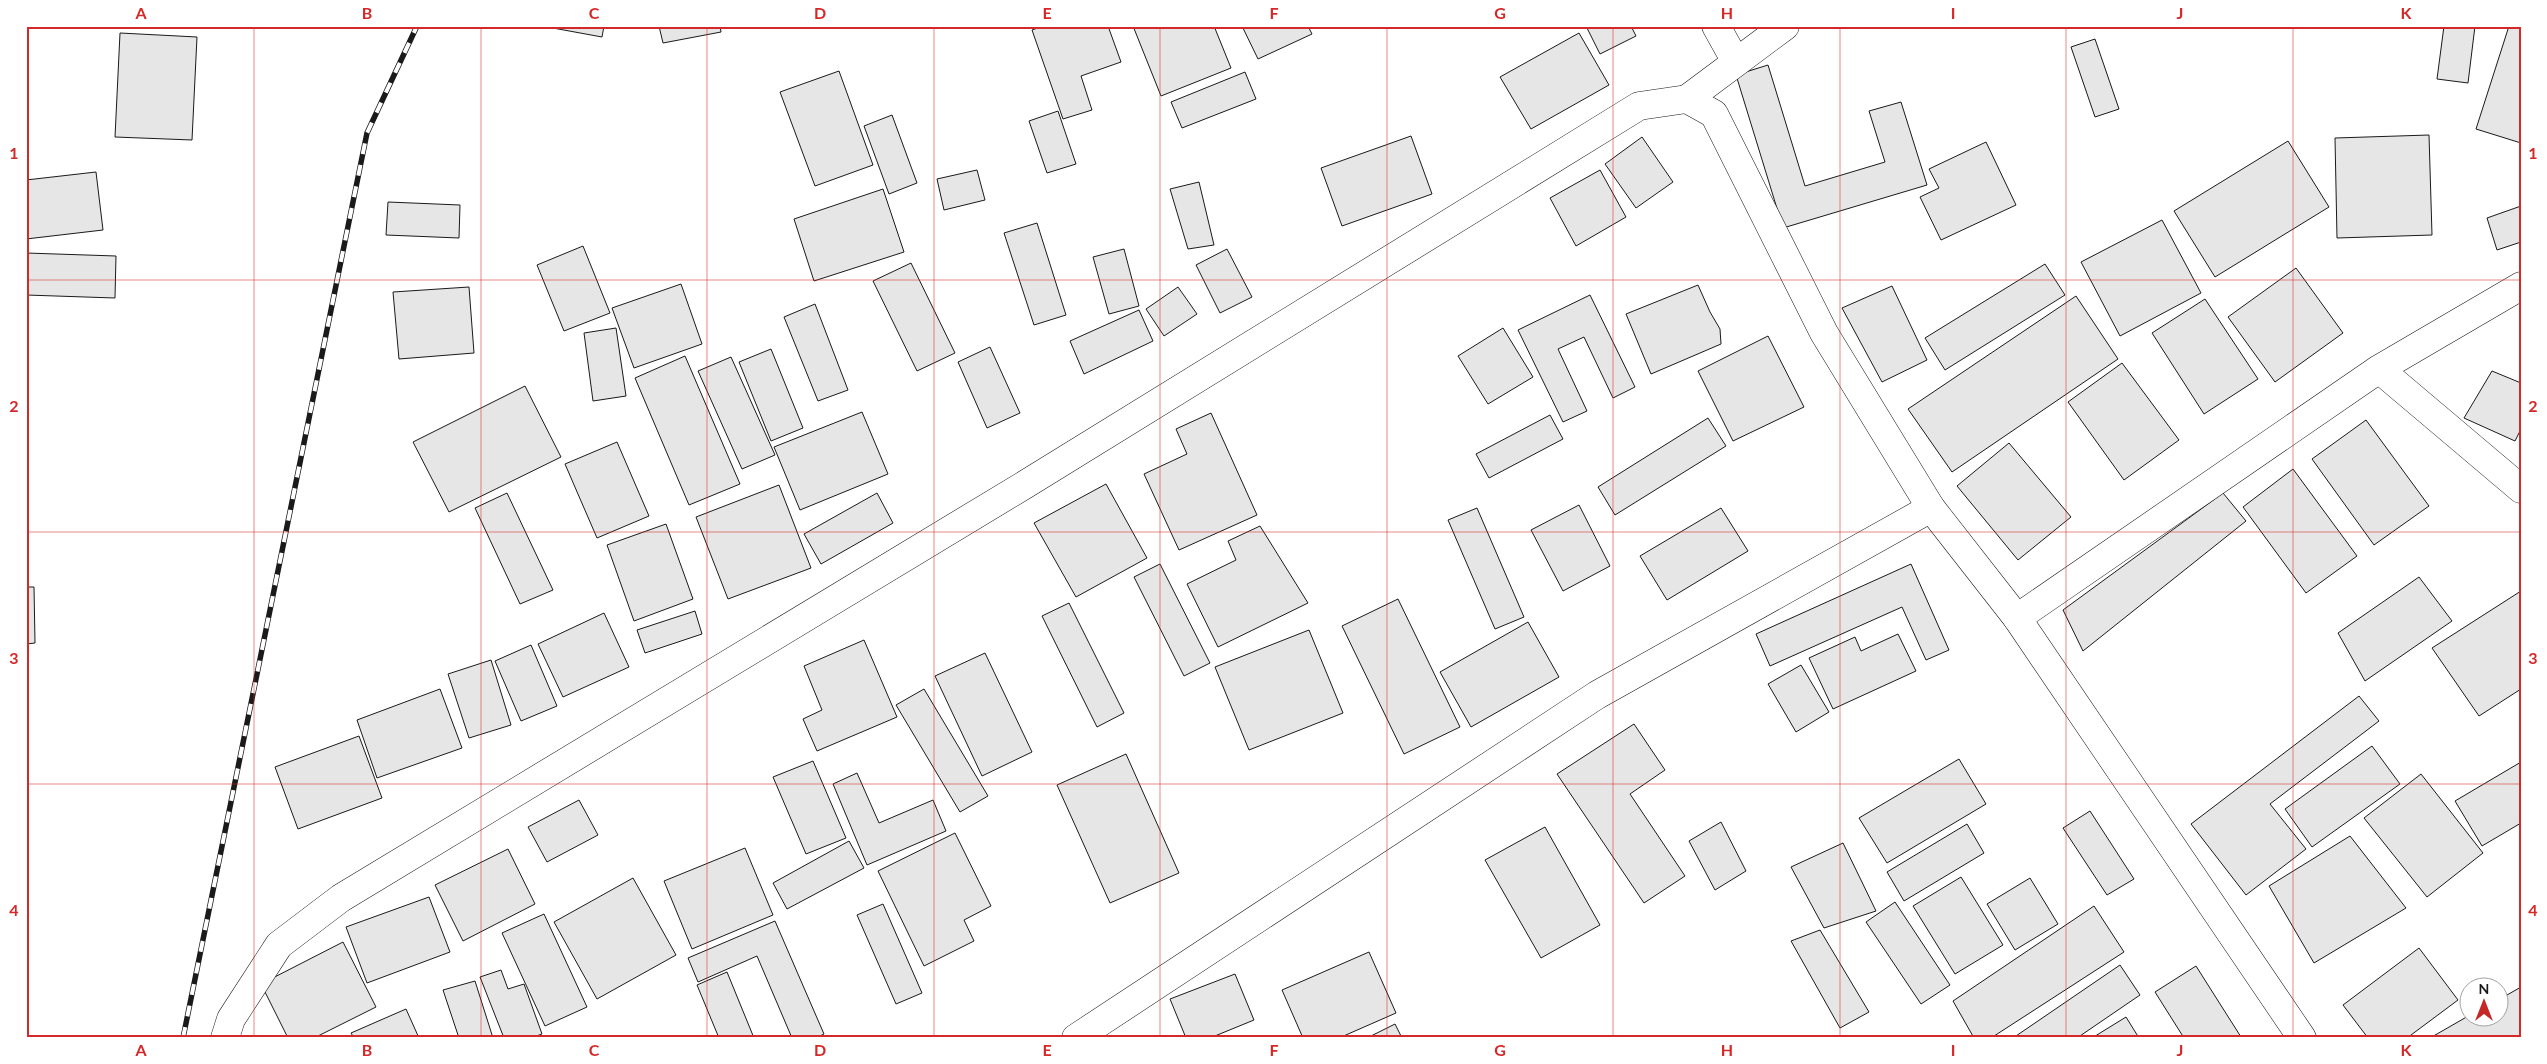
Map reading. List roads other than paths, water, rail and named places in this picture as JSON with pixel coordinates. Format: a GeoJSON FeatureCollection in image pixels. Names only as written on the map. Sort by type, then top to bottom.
{"type":"FeatureCollection","features":[{"type":"Feature","properties":{"kind":"street"},"geometry":{"type":"LineString","coordinates":[[1716,26],[1736,62]]}},
{"type":"Feature","properties":{"kind":"street"},"geometry":{"type":"LineString","coordinates":[[225,1038],[231,1019],[279,945],[341,898],[1017,489],[1639,106],[1687,99],[1785,26]]}},
{"type":"Feature","properties":{"kind":"street"},"geometry":{"type":"LineString","coordinates":[[1687,99],[1714,114],[1824,333],[1931,508],[2017,618],[2302,1038]]}},
{"type":"Feature","properties":{"kind":"street"},"geometry":{"type":"LineString","coordinates":[[2017,618],[2379,369],[2521,286]]}},
{"type":"Feature","properties":{"kind":"street"},"geometry":{"type":"LineString","coordinates":[[2379,369],[2521,489]]}},
{"type":"Feature","properties":{"kind":"street"},"geometry":{"type":"LineString","coordinates":[[1076,1038],[1597,695],[1931,508]]}},
{"type":"Feature","properties":{"kind":"railway"},"geometry":{"type":"LineString","coordinates":[[183,1038],[367,133],[417,26]]}}]}
